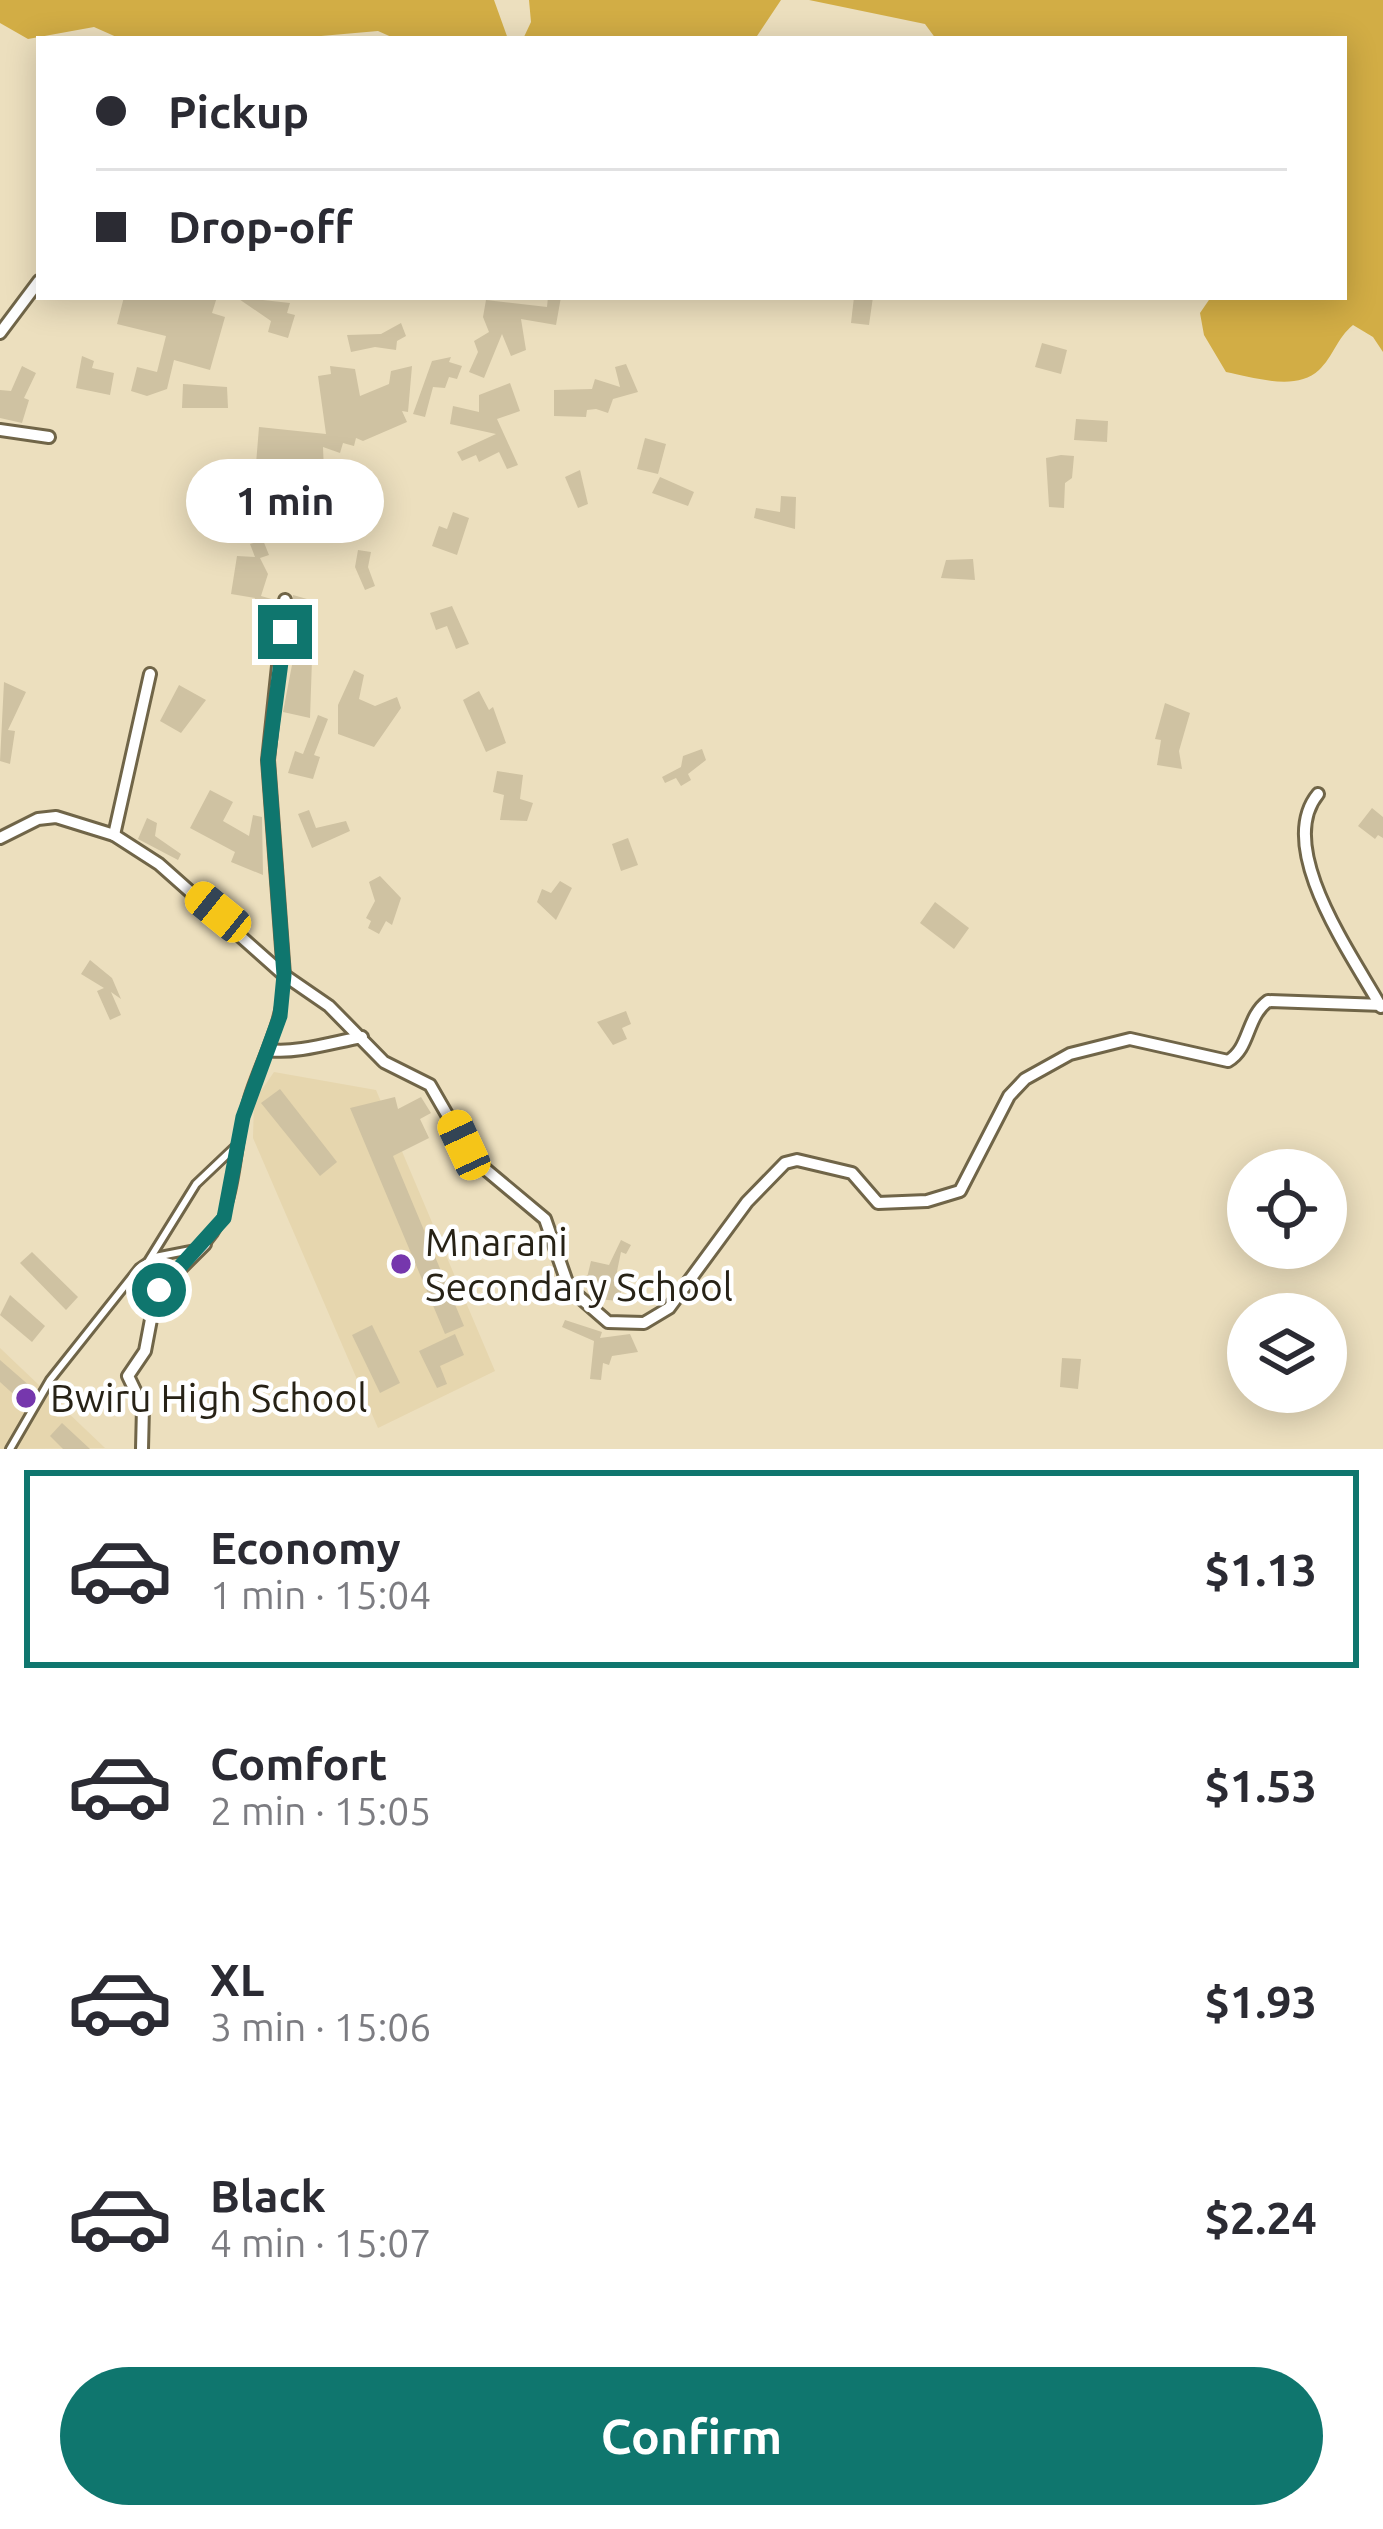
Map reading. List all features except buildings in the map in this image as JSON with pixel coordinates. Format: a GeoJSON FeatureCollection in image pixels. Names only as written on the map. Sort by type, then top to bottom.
{"type":"FeatureCollection","features":[{"type":"Feature","properties":{"kind":"street"},"geometry":{"type":"LineString","coordinates":[[0,333],[36,284]]}},
{"type":"Feature","properties":{"kind":"street"},"geometry":{"type":"LineString","coordinates":[[0,430],[49,437]]}},
{"type":"Feature","properties":{"kind":"street"},"geometry":{"type":"LineString","coordinates":[[284,975],[268,760],[283,660],[285,600]]}},
{"type":"Feature","properties":{"kind":"street"},"geometry":{"type":"LineString","coordinates":[[114,835],[150,674]]}},
{"type":"Feature","properties":{"kind":"street"},"geometry":{"type":"LineString","coordinates":[[1318,794],[1305,810],[1302,837],[1328,913],[1381,1006]]}},
{"type":"Feature","properties":{"kind":"street"},"geometry":{"type":"LineString","coordinates":[[0,838],[38,819],[56,817],[114,835],[218,912],[284,975],[362,1037],[384,1062],[430,1084],[472,1158],[534,1205],[545,1219],[569,1288],[608,1322],[633,1325],[655,1318],[681,1296],[713,1244],[784,1163],[797,1160],[852,1173],[878,1203],[946,1197],[968,1181],[1009,1096],[1024,1079],[1070,1054],[1130,1039],[1228,1061],[1238,1055],[1254,1013],[1268,1001],[1381,1006]]}},
{"type":"Feature","properties":{"kind":"street"},"geometry":{"type":"LineString","coordinates":[[269,1050],[292,1051],[362,1037]]}},
{"type":"Feature","properties":{"kind":"street"},"geometry":{"type":"LineString","coordinates":[[142,1449],[143,1407],[128,1376],[145,1351],[156,1293],[206,1244]]}},
{"type":"Feature","properties":{"kind":"lane"},"geometry":{"type":"LineString","coordinates":[[149,1260],[206,1244],[224,1218],[236,1146],[250,1091],[269,1050],[284,975]]}},
{"type":"Feature","properties":{"kind":"lane"},"geometry":{"type":"LineString","coordinates":[[10,1449],[50,1380],[149,1260],[196,1184],[236,1146]]}},
{"type":"Feature","properties":{"kind":"shaded area"},"geometry":{"type":"Polygon","coordinates":[[[0,0],[494,0],[507,36],[389,36],[378,31],[321,36],[114,36],[94,27],[28,39],[0,23],[0,0]]]}},
{"type":"Feature","properties":{"kind":"shaded area"},"geometry":{"type":"Polygon","coordinates":[[[529,0],[781,0],[757,36],[524,36],[531,22],[529,0]]]}},
{"type":"Feature","properties":{"kind":"shaded area"},"geometry":{"type":"Polygon","coordinates":[[[809,0],[1383,0],[1383,352],[1373,337],[1353,325],[1310,377],[1287,382],[1249,377],[1226,372],[1204,335],[1200,313],[1209,300],[1347,300],[1347,36],[934,36],[925,24],[809,0]]]}},
{"type":"Feature","properties":{"kind":"shaded area"},"geometry":{"type":"Polygon","coordinates":[[[274,1072],[376,1090],[495,1371],[378,1428],[253,1138],[254,1101],[274,1072]]]}},
{"type":"Feature","properties":{"kind":"shaded area","name":"Bwiru High School"},"geometry":{"type":"Polygon","coordinates":[[[0,1348],[105,1448],[0,1449],[0,1348]]]}},
{"type":"Feature","properties":{"kind":"place","name":"Mnarani Secondary School"},"geometry":{"type":"Point","coordinates":[401,1264]}},
{"type":"Feature","properties":{"kind":"place","name":"Bwiru High School"},"geometry":{"type":"Point","coordinates":[26,1398]}},
{"type":"Feature","properties":{"kind":"route"},"geometry":{"type":"LineString","coordinates":[[159,1290],[194,1257],[224,1218],[250,1091],[280,1016],[284,975],[276,818],[268,760],[285,632]]}}]}
